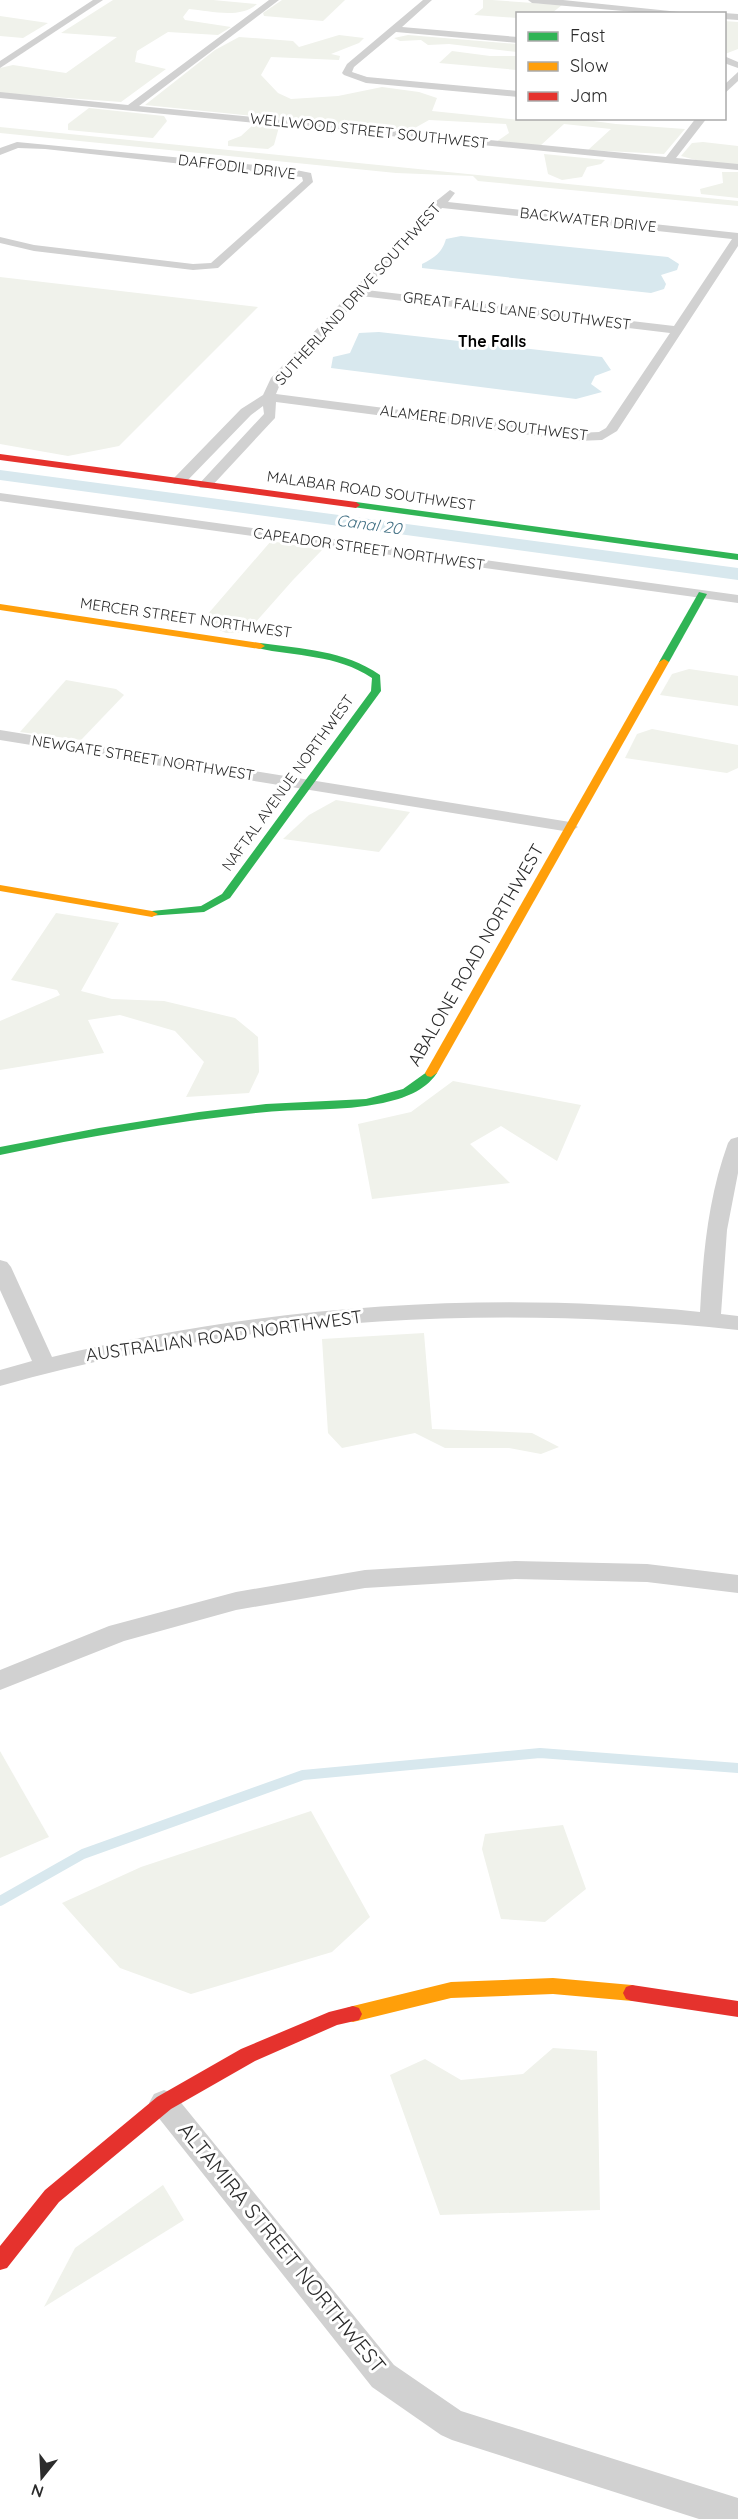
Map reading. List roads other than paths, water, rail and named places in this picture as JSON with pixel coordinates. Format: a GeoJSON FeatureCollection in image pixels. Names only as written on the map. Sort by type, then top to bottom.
{"type":"FeatureCollection","features":[{"type":"Feature","properties":{"kind":"street"},"geometry":{"type":"LineString","coordinates":[[0,65],[99,0]]}},
{"type":"Feature","properties":{"kind":"street"},"geometry":{"type":"LineString","coordinates":[[130,108],[275,0]]}},
{"type":"Feature","properties":{"kind":"street"},"geometry":{"type":"LineString","coordinates":[[428,0],[350,66],[347,73],[366,80],[516,94]]}},
{"type":"Feature","properties":{"kind":"street"},"geometry":{"type":"LineString","coordinates":[[532,0],[673,12]]}},
{"type":"Feature","properties":{"kind":"street"},"geometry":{"type":"LineString","coordinates":[[394,29],[516,40]]}},
{"type":"Feature","properties":{"kind":"street"},"geometry":{"type":"LineString","coordinates":[[726,89],[738,75]]}},
{"type":"Feature","properties":{"kind":"street","name":"WELLWOOD STREET SOUTHWEST"},"geometry":{"type":"LineString","coordinates":[[0,95],[738,167]]}},
{"type":"Feature","properties":{"kind":"street"},"geometry":{"type":"LineString","coordinates":[[669,160],[700,120]]}},
{"type":"Feature","properties":{"kind":"street","name":"DAFFODIL DRIVE"},"geometry":{"type":"LineString","coordinates":[[0,152],[17,145],[45,146],[286,171],[307,175],[309,178],[308,182],[214,266],[193,267],[34,248],[0,240]]}},
{"type":"Feature","properties":{"kind":"street","name":"SUTHERLAND DRIVE SOUTHWEST"},"geometry":{"type":"LineString","coordinates":[[205,485],[270,415],[269,397],[275,381],[450,193]]}},
{"type":"Feature","properties":{"kind":"street","name":"BACKWATER DRIVE"},"geometry":{"type":"LineString","coordinates":[[439,204],[738,237]]}},
{"type":"Feature","properties":{"kind":"street","name":"ALAMERE DRIVE SOUTHWEST"},"geometry":{"type":"LineString","coordinates":[[269,397],[576,437],[602,436],[611,431],[738,237]]}},
{"type":"Feature","properties":{"kind":"street","name":"GREAT FALLS LANE SOUTHWEST"},"geometry":{"type":"LineString","coordinates":[[357,292],[677,330]]}},
{"type":"Feature","properties":{"kind":"street","name":"SUTHERLAND DRIVE SOUTHWEST"},"geometry":{"type":"LineString","coordinates":[[179,481],[246,412],[269,397]]}},
{"type":"Feature","properties":{"kind":"street","name":"MALABAR ROAD SOUTHWEST"},"geometry":{"type":"LineString","coordinates":[[0,458],[738,557]]}},
{"type":"Feature","properties":{"kind":"street","name":"CAPEADOR STREET NORTHWEST"},"geometry":{"type":"LineString","coordinates":[[0,497],[738,599]]}},
{"type":"Feature","properties":{"kind":"street","name":"ABALONE ROAD NORTHWEST"},"geometry":{"type":"LineString","coordinates":[[0,1151],[99,1130],[267,1108],[368,1102],[400,1095],[426,1080],[702,594]]}},
{"type":"Feature","properties":{"kind":"street","name":"MERCER STREET NORTHWEST"},"geometry":{"type":"LineString","coordinates":[[0,607],[342,658],[366,668]]}},
{"type":"Feature","properties":{"kind":"street","name":"NAFTAL AVENUE NORTHWEST"},"geometry":{"type":"LineString","coordinates":[[0,888],[156,915],[204,909],[226,896],[376,691],[377,677],[366,668]]}},
{"type":"Feature","properties":{"kind":"street","name":"NEWGATE STREET NORTHWEST"},"geometry":{"type":"LineString","coordinates":[[0,735],[570,827]]}},
{"type":"Feature","properties":{"kind":"street"},"geometry":{"type":"LineString","coordinates":[[710,1320],[714,1240],[730,1162],[738,1143]]}},
{"type":"Feature","properties":{"kind":"street"},"geometry":{"type":"LineString","coordinates":[[0,1267],[44,1364]]}},
{"type":"Feature","properties":{"kind":"street","name":"AUSTRALIAN ROAD NORTHWEST"},"geometry":{"type":"LineString","coordinates":[[0,1378],[44,1364],[198,1336],[339,1316],[464,1309],[604,1311],[738,1323]]}},
{"type":"Feature","properties":{"kind":"street"},"geometry":{"type":"LineString","coordinates":[[0,1680],[118,1633],[236,1601],[365,1579],[515,1570],[647,1573],[738,1584]]}},
{"type":"Feature","properties":{"kind":"street"},"geometry":{"type":"LineString","coordinates":[[0,2261],[52,2196],[164,2103],[248,2055],[335,2018],[451,1990],[553,1986],[659,1996],[738,2009]]}},
{"type":"Feature","properties":{"kind":"street","name":"ALTAMIRA STREET NORTHWEST"},"geometry":{"type":"LineString","coordinates":[[164,2103],[383,2376],[391,2382],[452,2424],[738,2515]]}},
{"type":"Feature","properties":{"kind":"waterway","name":"Canal 20"},"geometry":{"type":"LineString","coordinates":[[0,475],[738,574]]}},
{"type":"Feature","properties":{"kind":"waterway"},"geometry":{"type":"LineString","coordinates":[[0,1901],[83,1854],[303,1775],[540,1753],[738,1768]]}},
{"type":"Feature","properties":{"kind":"district","name":"The Falls"},"geometry":{"type":"Point","coordinates":[492,341]}}]}
